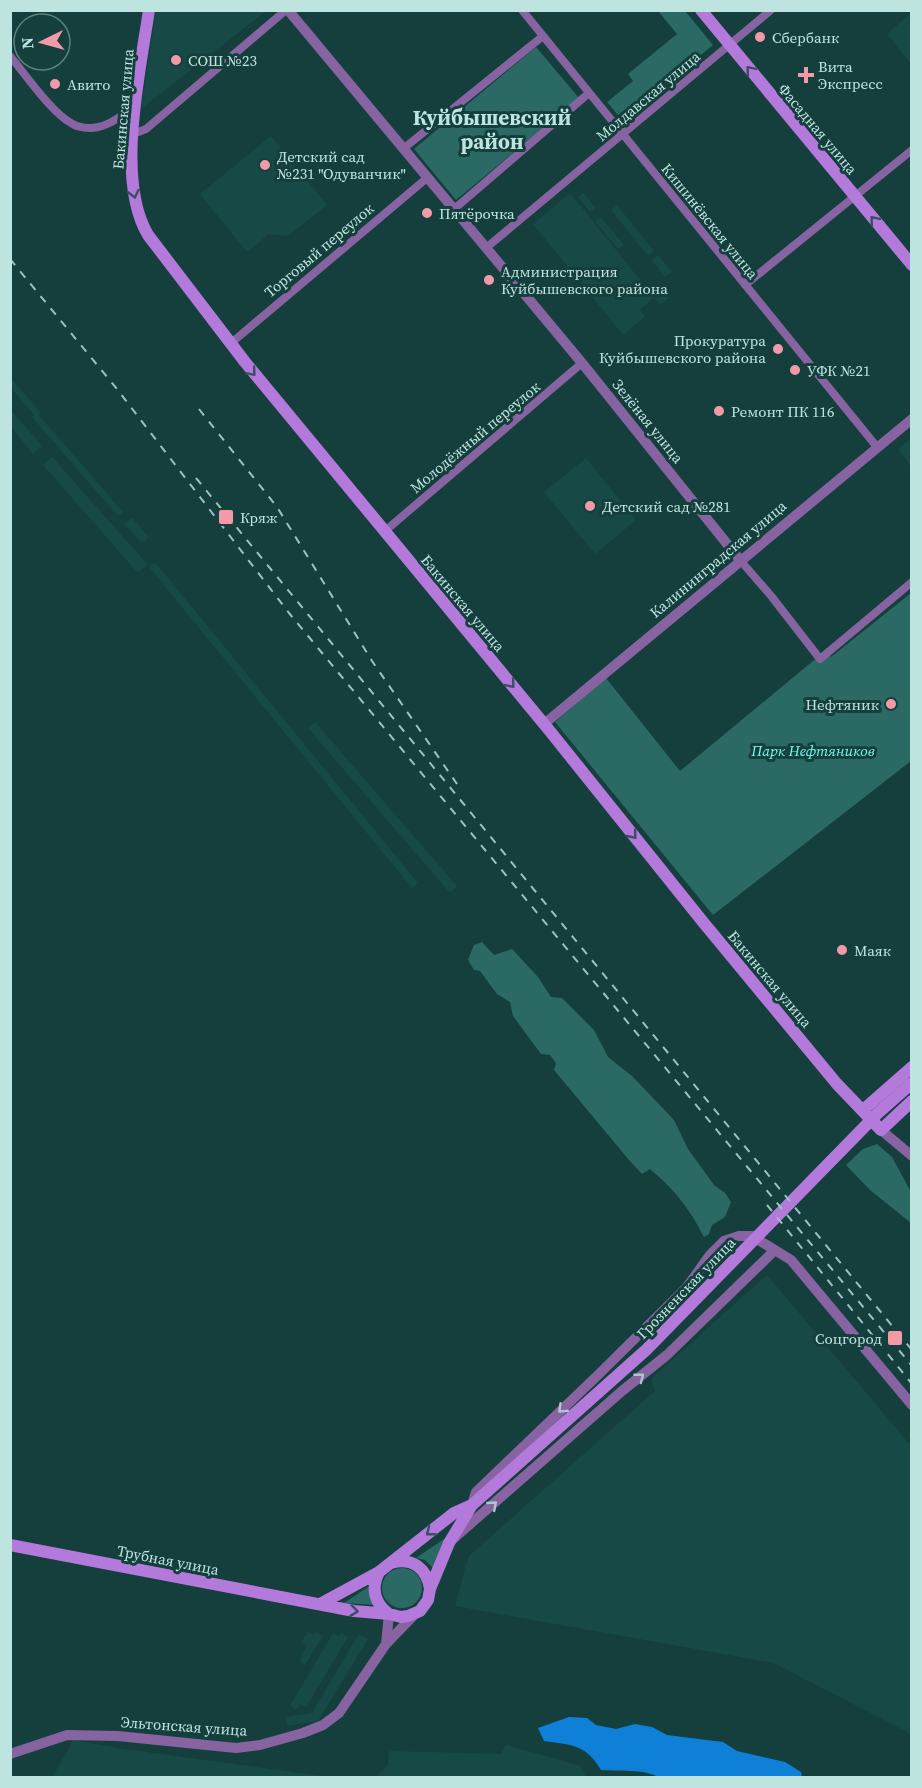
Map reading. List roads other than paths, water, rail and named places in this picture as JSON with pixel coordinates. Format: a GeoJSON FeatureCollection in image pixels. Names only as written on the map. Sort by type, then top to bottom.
{"type":"FeatureCollection","features":[{"type":"Feature","properties":{"kind":"main road","name":"Бакинская улица"},"geometry":{"type":"LineString","coordinates":[[148,10],[131,164],[132,185],[143,227],[230,344],[837,1084],[881,1130]]}},
{"type":"Feature","properties":{"kind":"main road","name":"Фасадная улица"},"geometry":{"type":"LineString","coordinates":[[701,10],[912,266]]}},
{"type":"Feature","properties":{"kind":"main road"},"geometry":{"type":"LineString","coordinates":[[863,1110],[912,1067]]}},
{"type":"Feature","properties":{"kind":"main road","name":"Грозненская улица"},"geometry":{"type":"LineString","coordinates":[[472,1505],[646,1350],[878,1113],[912,1083]]}},
{"type":"Feature","properties":{"kind":"main road"},"geometry":{"type":"LineString","coordinates":[[863,1110],[912,1100]]}},
{"type":"Feature","properties":{"kind":"main road"},"geometry":{"type":"LineString","coordinates":[[881,1130],[912,1100]]}},
{"type":"Feature","properties":{"kind":"main road"},"geometry":{"type":"LineString","coordinates":[[380,1572],[374,1585],[374,1592],[380,1605],[389,1614],[401,1617],[415,1614],[424,1606],[449,1543],[472,1505]]}},
{"type":"Feature","properties":{"kind":"main road"},"geometry":{"type":"LineString","coordinates":[[320,1604],[380,1572],[454,1513],[472,1505]]}},
{"type":"Feature","properties":{"kind":"main road","name":"Трубная улица"},"geometry":{"type":"LineString","coordinates":[[10,1545],[354,1611],[389,1614]]}},
{"type":"Feature","properties":{"kind":"main road"},"geometry":{"type":"LineString","coordinates":[[391,1563],[403,1561],[416,1564],[427,1576],[430,1589]]}},
{"type":"Feature","properties":{"kind":"street"},"geometry":{"type":"LineString","coordinates":[[133,134],[146,129],[287,10]]}},
{"type":"Feature","properties":{"kind":"street","name":"Зелёная улица"},"geometry":{"type":"LineString","coordinates":[[287,10],[582,363],[820,659],[912,582]]}},
{"type":"Feature","properties":{"kind":"street","name":"Кишинёвская улица"},"geometry":{"type":"LineString","coordinates":[[522,10],[877,447]]}},
{"type":"Feature","properties":{"kind":"street","name":"Молдавская улица"},"geometry":{"type":"LineString","coordinates":[[486,248],[771,10]]}},
{"type":"Feature","properties":{"kind":"street"},"geometry":{"type":"LineString","coordinates":[[403,149],[543,36]]}},
{"type":"Feature","properties":{"kind":"street"},"geometry":{"type":"LineString","coordinates":[[10,56],[56,111],[71,123],[85,128],[98,128],[112,122],[136,106]]}},
{"type":"Feature","properties":{"kind":"street"},"geometry":{"type":"LineString","coordinates":[[453,210],[590,93]]}},
{"type":"Feature","properties":{"kind":"street"},"geometry":{"type":"LineString","coordinates":[[745,285],[912,150]]}},
{"type":"Feature","properties":{"kind":"street","name":"Торговый переулок"},"geometry":{"type":"LineString","coordinates":[[230,344],[427,178]]}},
{"type":"Feature","properties":{"kind":"street","name":"Молодёжный переулок"},"geometry":{"type":"LineString","coordinates":[[384,531],[582,363]]}},
{"type":"Feature","properties":{"kind":"street","name":"Калининградская улица"},"geometry":{"type":"LineString","coordinates":[[544,724],[912,419]]}},
{"type":"Feature","properties":{"kind":"street","name":"Бакинская улица"},"geometry":{"type":"LineString","coordinates":[[881,1130],[912,1156]]}},
{"type":"Feature","properties":{"kind":"street"},"geometry":{"type":"LineString","coordinates":[[472,1505],[476,1492],[687,1287],[710,1255],[724,1241],[739,1236],[752,1236],[791,1260],[912,1405]]}},
{"type":"Feature","properties":{"kind":"street"},"geometry":{"type":"LineString","coordinates":[[449,1543],[622,1391],[667,1355],[774,1251]]}},
{"type":"Feature","properties":{"kind":"street"},"geometry":{"type":"LineString","coordinates":[[386,1644],[389,1614]]}},
{"type":"Feature","properties":{"kind":"street","name":"Эльтонская улица"},"geometry":{"type":"LineString","coordinates":[[10,1754],[67,1735],[118,1736],[236,1748],[260,1745],[303,1733],[323,1725],[339,1713],[386,1644],[415,1614]]}},
{"type":"Feature","properties":{"kind":"water"},"geometry":{"type":"Polygon","coordinates":[[[569,1717],[587,1718],[596,1725],[616,1729],[635,1724],[652,1727],[667,1735],[723,1742],[737,1751],[785,1762],[801,1772],[802,1777],[660,1778],[639,1772],[601,1770],[590,1755],[583,1750],[570,1745],[544,1741],[538,1728],[569,1717]]]}},
{"type":"Feature","properties":{"kind":"railway"},"geometry":{"type":"LineString","coordinates":[[10,259],[117,389],[289,613],[912,1366]]}},
{"type":"Feature","properties":{"kind":"railway"},"geometry":{"type":"LineString","coordinates":[[199,409],[277,507],[372,661],[457,784]]}},
{"type":"Feature","properties":{"kind":"railway"},"geometry":{"type":"LineString","coordinates":[[196,478],[912,1350]]}},
{"type":"Feature","properties":{"kind":"railway"},"geometry":{"type":"LineString","coordinates":[[767,1205],[912,1384]]}},
{"type":"Feature","properties":{"kind":"place","name":"Сбербанк"},"geometry":{"type":"Point","coordinates":[760,37]}},
{"type":"Feature","properties":{"kind":"place","name":"СОШ №23"},"geometry":{"type":"Point","coordinates":[176,60]}},
{"type":"Feature","properties":{"kind":"place","name":"Вита Экспресс"},"geometry":{"type":"Point","coordinates":[806,75]}},
{"type":"Feature","properties":{"kind":"place","name":"Авито"},"geometry":{"type":"Point","coordinates":[55,84]}},
{"type":"Feature","properties":{"kind":"place","name":"Детский сад №231 \"Одуванчик\""},"geometry":{"type":"Point","coordinates":[265,165]}},
{"type":"Feature","properties":{"kind":"place","name":"Пятёрочка"},"geometry":{"type":"Point","coordinates":[427,213]}},
{"type":"Feature","properties":{"kind":"place","name":"Администрация Куйбышевского района"},"geometry":{"type":"Point","coordinates":[489,280]}},
{"type":"Feature","properties":{"kind":"place","name":"Прокуратура Куйбышевского района"},"geometry":{"type":"Point","coordinates":[778,349]}},
{"type":"Feature","properties":{"kind":"place","name":"УФК №21"},"geometry":{"type":"Point","coordinates":[795,370]}},
{"type":"Feature","properties":{"kind":"place","name":"Ремонт ПК 116"},"geometry":{"type":"Point","coordinates":[719,411]}},
{"type":"Feature","properties":{"kind":"place","name":"Детский сад №281"},"geometry":{"type":"Point","coordinates":[590,506]}},
{"type":"Feature","properties":{"kind":"place","name":"Кряж"},"geometry":{"type":"Point","coordinates":[226,517]}},
{"type":"Feature","properties":{"kind":"place","name":"Нефтяник"},"geometry":{"type":"Point","coordinates":[891,704]}},
{"type":"Feature","properties":{"kind":"place","name":"Маяк"},"geometry":{"type":"Point","coordinates":[842,950]}},
{"type":"Feature","properties":{"kind":"place","name":"Соцгород"},"geometry":{"type":"Point","coordinates":[895,1338]}},
{"type":"Feature","properties":{"kind":"district","name":"Куйбышевский район"},"geometry":{"type":"Point","coordinates":[492,129]}},
{"type":"Feature","properties":{"kind":"park label","name":"Парк Нефтяников"},"geometry":{"type":"Point","coordinates":[813,750]}}]}
